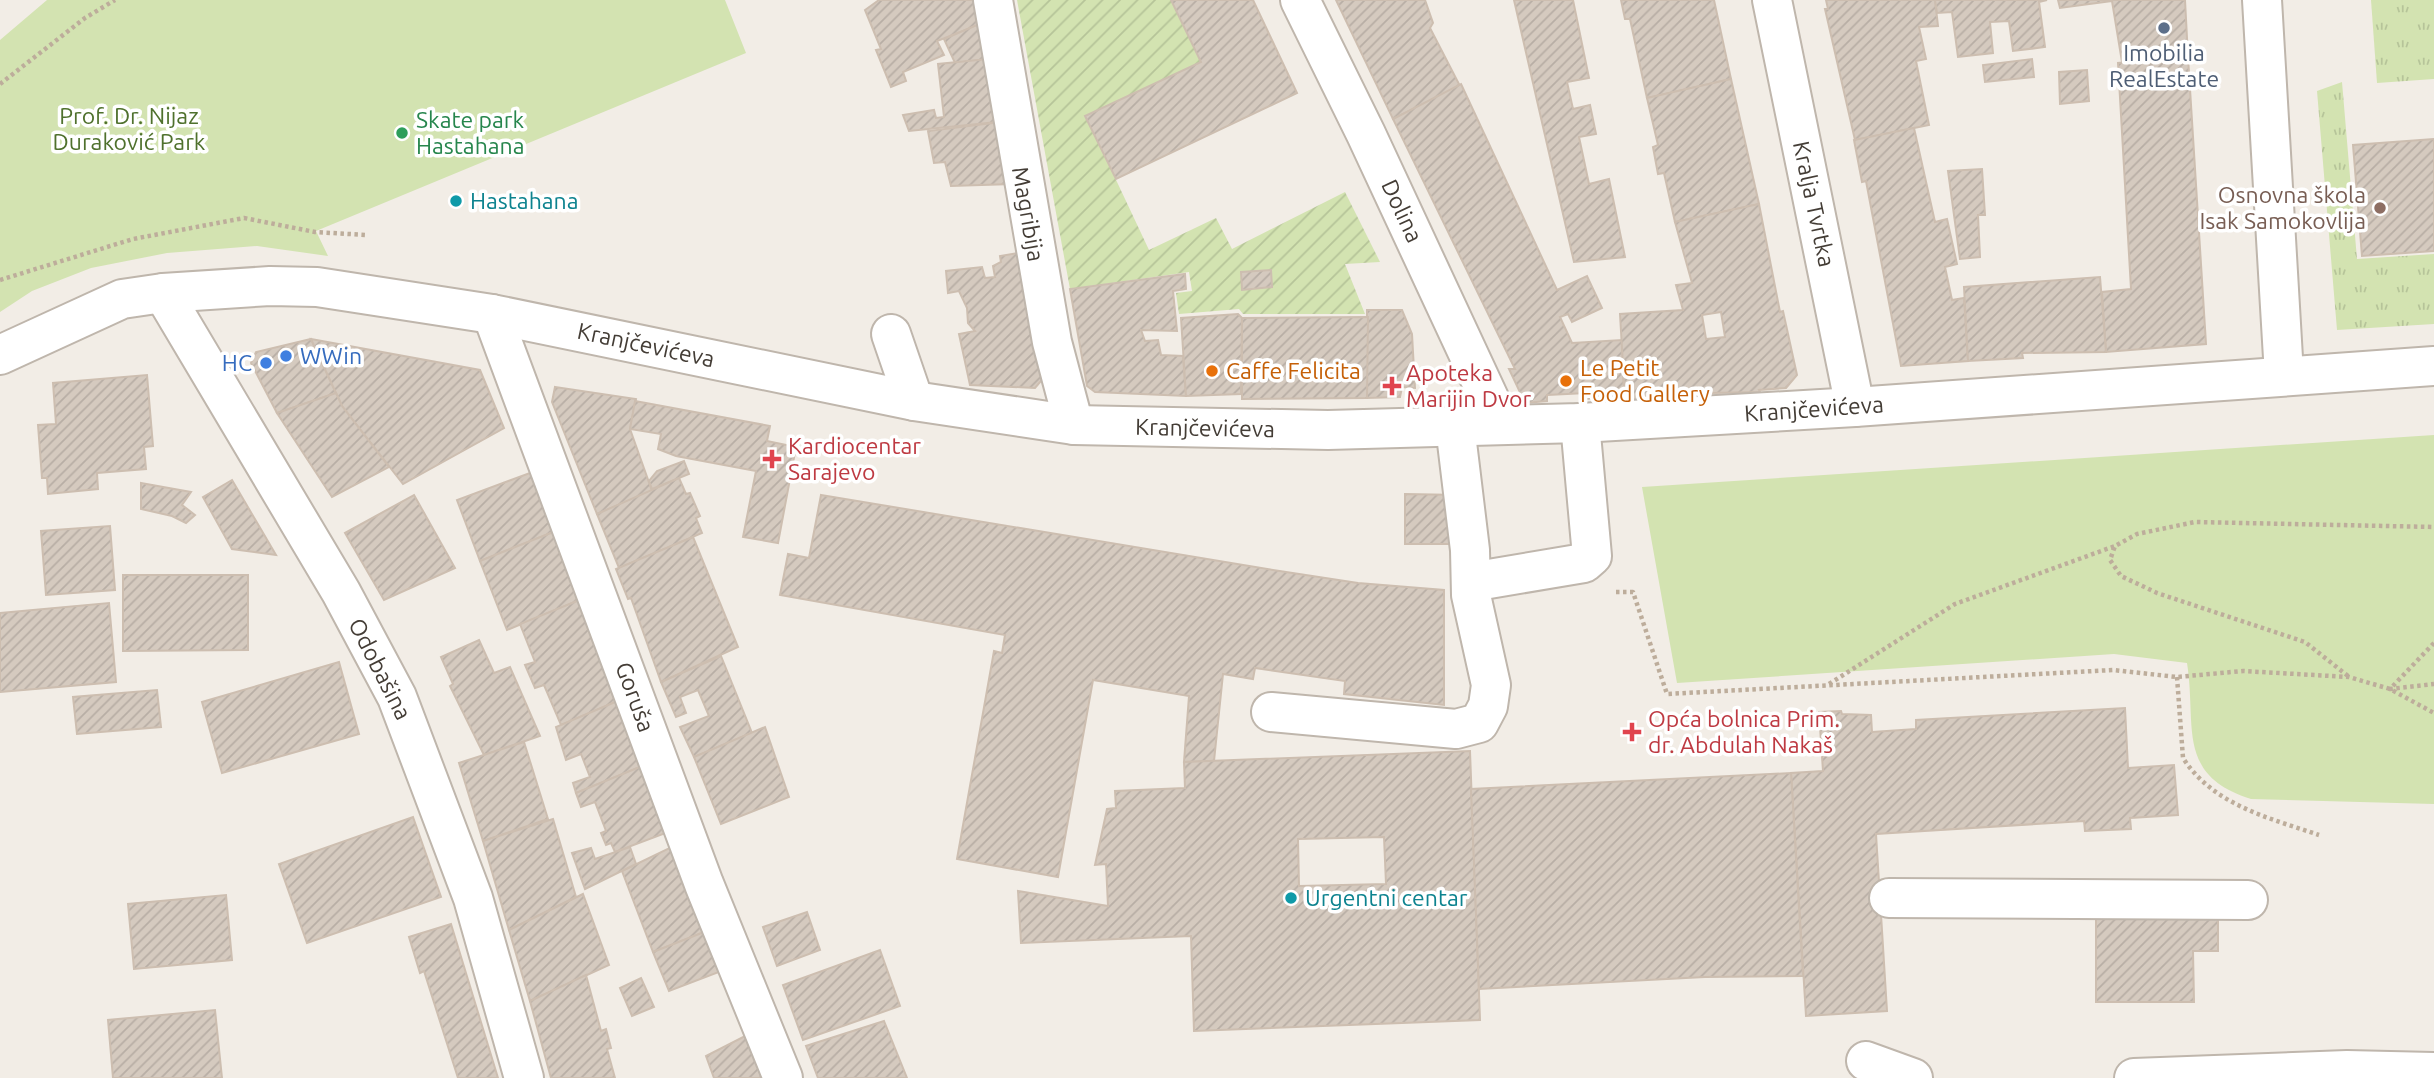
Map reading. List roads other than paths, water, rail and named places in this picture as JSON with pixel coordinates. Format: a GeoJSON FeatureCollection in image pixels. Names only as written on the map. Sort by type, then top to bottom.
{"type":"FeatureCollection","features":[{"type":"Feature","properties":{"kind":"street","name":"Magribija"},"geometry":{"type":"LineString","coordinates":[[993,0],[1052,342],[1074,425]]}},
{"type":"Feature","properties":{"kind":"street","name":"Dolina"},"geometry":{"type":"LineString","coordinates":[[1300,0],[1366,134],[1501,424]]}},
{"type":"Feature","properties":{"kind":"street","name":"Kralja Tvrtka"},"geometry":{"type":"LineString","coordinates":[[1772,0],[1855,407]]}},
{"type":"Feature","properties":{"kind":"street"},"geometry":{"type":"LineString","coordinates":[[2262,0],[2284,375]]}},
{"type":"Feature","properties":{"kind":"street","name":"Kranjčevićeva"},"geometry":{"type":"LineString","coordinates":[[0,355],[122,299],[163,293],[270,286],[317,287],[492,314],[914,401],[1074,425],[1328,430],[1580,423],[1855,407],[2434,366]]}},
{"type":"Feature","properties":{"kind":"street","name":"Odobašina"},"geometry":{"type":"LineString","coordinates":[[163,293],[341,592],[397,697],[473,898],[524,1078]]}},
{"type":"Feature","properties":{"kind":"street","name":"Goruša"},"geometry":{"type":"LineString","coordinates":[[492,314],[704,884],[783,1078]]}},
{"type":"Feature","properties":{"kind":"street"},"geometry":{"type":"LineString","coordinates":[[891,334],[914,401]]}},
{"type":"Feature","properties":{"kind":"street"},"geometry":{"type":"LineString","coordinates":[[1471,582],[1584,563],[1592,556],[1580,423]]}},
{"type":"Feature","properties":{"kind":"street"},"geometry":{"type":"LineString","coordinates":[[1272,712],[1456,729],[1479,723],[1488,706],[1492,685],[1471,582],[1455,426]]}},
{"type":"Feature","properties":{"kind":"street"},"geometry":{"type":"LineString","coordinates":[[1889,898],[2248,900]]}},
{"type":"Feature","properties":{"kind":"street"},"geometry":{"type":"LineString","coordinates":[[1866,1061],[1913,1078]]}},
{"type":"Feature","properties":{"kind":"street"},"geometry":{"type":"LineString","coordinates":[[2134,1078],[2347,1070],[2434,1072]]}},
{"type":"Feature","properties":{"kind":"place","name":"Imobilia RealEstate"},"geometry":{"type":"Point","coordinates":[2164,28]}},
{"type":"Feature","properties":{"kind":"place","name":"Skate park Hastahana"},"geometry":{"type":"Point","coordinates":[402,133]}},
{"type":"Feature","properties":{"kind":"place","name":"Hastahana"},"geometry":{"type":"Point","coordinates":[456,201]}},
{"type":"Feature","properties":{"kind":"place","name":"Osnovna škola Isak Samokovlija"},"geometry":{"type":"Point","coordinates":[2380,208]}},
{"type":"Feature","properties":{"kind":"place","name":"WWin"},"geometry":{"type":"Point","coordinates":[286,356]}},
{"type":"Feature","properties":{"kind":"place","name":"HC"},"geometry":{"type":"Point","coordinates":[266,363]}},
{"type":"Feature","properties":{"kind":"place","name":"Caffe Felicita"},"geometry":{"type":"Point","coordinates":[1212,371]}},
{"type":"Feature","properties":{"kind":"place","name":"Le Petit Food Gallery"},"geometry":{"type":"Point","coordinates":[1566,381]}},
{"type":"Feature","properties":{"kind":"place","name":"Apoteka Marijin Dvor"},"geometry":{"type":"Point","coordinates":[1392,386]}},
{"type":"Feature","properties":{"kind":"place","name":"Kardiocentar Sarajevo"},"geometry":{"type":"Point","coordinates":[772,459]}},
{"type":"Feature","properties":{"kind":"place","name":"Opća bolnica Prim. dr. Abdulah Nakaš"},"geometry":{"type":"Point","coordinates":[1632,732]}},
{"type":"Feature","properties":{"kind":"place","name":"Urgentni centar"},"geometry":{"type":"Point","coordinates":[1291,898]}},
{"type":"Feature","properties":{"kind":"park label","name":"Prof. Dr. Nijaz Duraković Park"},"geometry":{"type":"Point","coordinates":[129,129]}}]}
